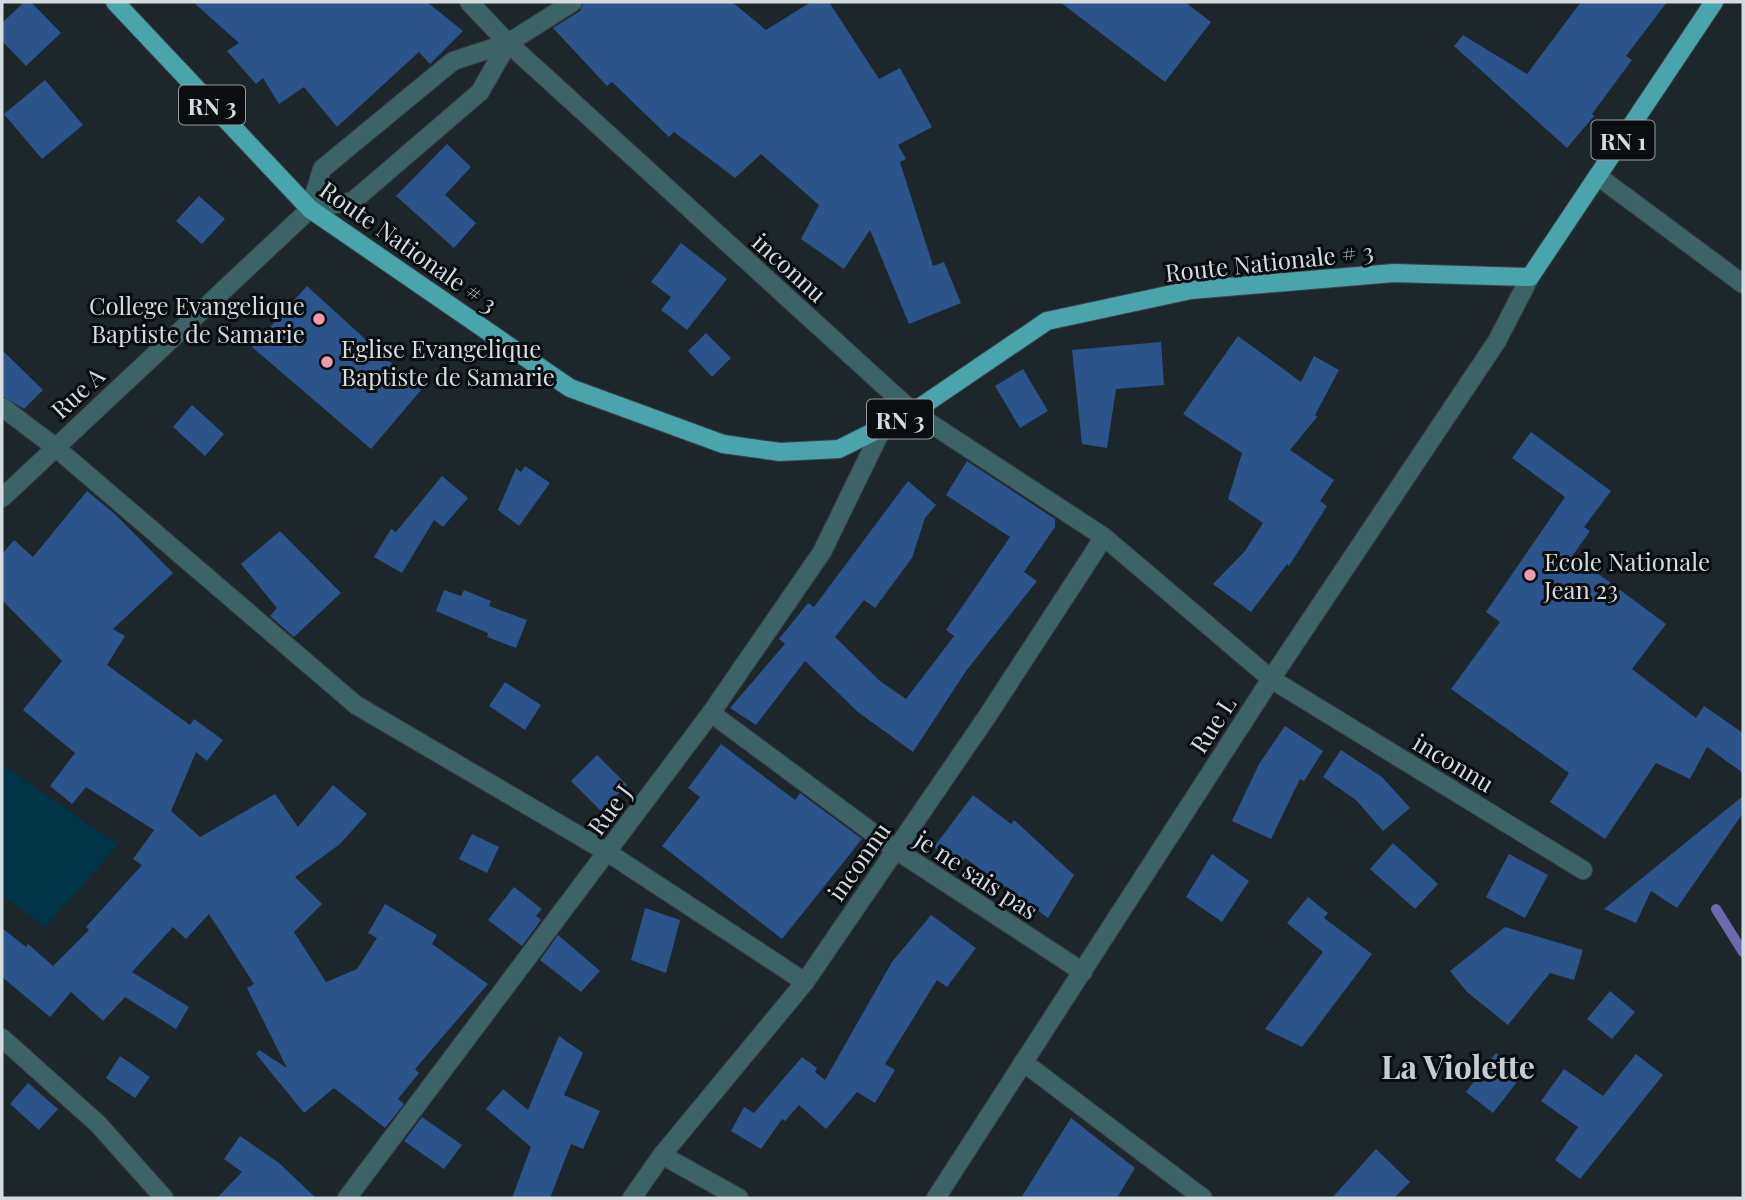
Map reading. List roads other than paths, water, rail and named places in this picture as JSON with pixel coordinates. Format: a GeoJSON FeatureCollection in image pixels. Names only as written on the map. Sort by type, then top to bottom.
{"type":"FeatureCollection","features":[{"type":"Feature","properties":{"kind":"main road","name":"Route Nationale # 3"},"geometry":{"type":"LineString","coordinates":[[115,2],[310,209],[570,388],[723,444],[780,452],[839,449],[913,412],[1047,321],[1191,290],[1381,274],[1530,277]]}},
{"type":"Feature","properties":{"kind":"main road","name":"RN 1"},"geometry":{"type":"LineString","coordinates":[[1530,277],[1600,177],[1714,2]]}},
{"type":"Feature","properties":{"kind":"street","name":"inconnu"},"geometry":{"type":"LineString","coordinates":[[469,2],[508,43],[913,412],[1104,537],[1271,679],[1583,870]]}},
{"type":"Feature","properties":{"kind":"street"},"geometry":{"type":"LineString","coordinates":[[508,43],[480,92],[353,201],[310,209],[323,169],[453,61],[508,43],[573,2]]}},
{"type":"Feature","properties":{"kind":"street"},"geometry":{"type":"LineString","coordinates":[[1600,177],[1743,284]]}},
{"type":"Feature","properties":{"kind":"street","name":"Rue A"},"geometry":{"type":"LineString","coordinates":[[2,498],[310,209]]}},
{"type":"Feature","properties":{"kind":"street","name":"Rue L"},"geometry":{"type":"LineString","coordinates":[[936,1198],[1271,679],[1497,341],[1530,277]]}},
{"type":"Feature","properties":{"kind":"street"},"geometry":{"type":"LineString","coordinates":[[2,407],[55,447],[356,705],[607,852],[805,982]]}},
{"type":"Feature","properties":{"kind":"street","name":"Rue J"},"geometry":{"type":"LineString","coordinates":[[347,1198],[711,713],[822,552],[882,429]]}},
{"type":"Feature","properties":{"kind":"street","name":"inconnu"},"geometry":{"type":"LineString","coordinates":[[632,1198],[662,1155],[805,982],[1104,537]]}},
{"type":"Feature","properties":{"kind":"street","name":"je ne sais pas"},"geometry":{"type":"LineString","coordinates":[[711,713],[896,850],[1083,972]]}},
{"type":"Feature","properties":{"kind":"street"},"geometry":{"type":"LineString","coordinates":[[2,1038],[98,1124],[164,1198]]}},
{"type":"Feature","properties":{"kind":"street"},"geometry":{"type":"LineString","coordinates":[[1023,1062],[1203,1198]]}},
{"type":"Feature","properties":{"kind":"street"},"geometry":{"type":"LineString","coordinates":[[662,1155],[739,1198]]}},
{"type":"Feature","properties":{"kind":"waterway"},"geometry":{"type":"LineString","coordinates":[[1716,909],[1743,952]]}},
{"type":"Feature","properties":{"kind":"place","name":"College Evangelique Baptiste de Samarie"},"geometry":{"type":"Point","coordinates":[319,319]}},
{"type":"Feature","properties":{"kind":"place","name":"Eglise Evangelique Baptiste de Samarie"},"geometry":{"type":"Point","coordinates":[327,362]}},
{"type":"Feature","properties":{"kind":"place","name":"Ecole Nationale Jean 23"},"geometry":{"type":"Point","coordinates":[1530,575]}},
{"type":"Feature","properties":{"kind":"district","name":"La Violette"},"geometry":{"type":"Point","coordinates":[1458,1065]}}]}
